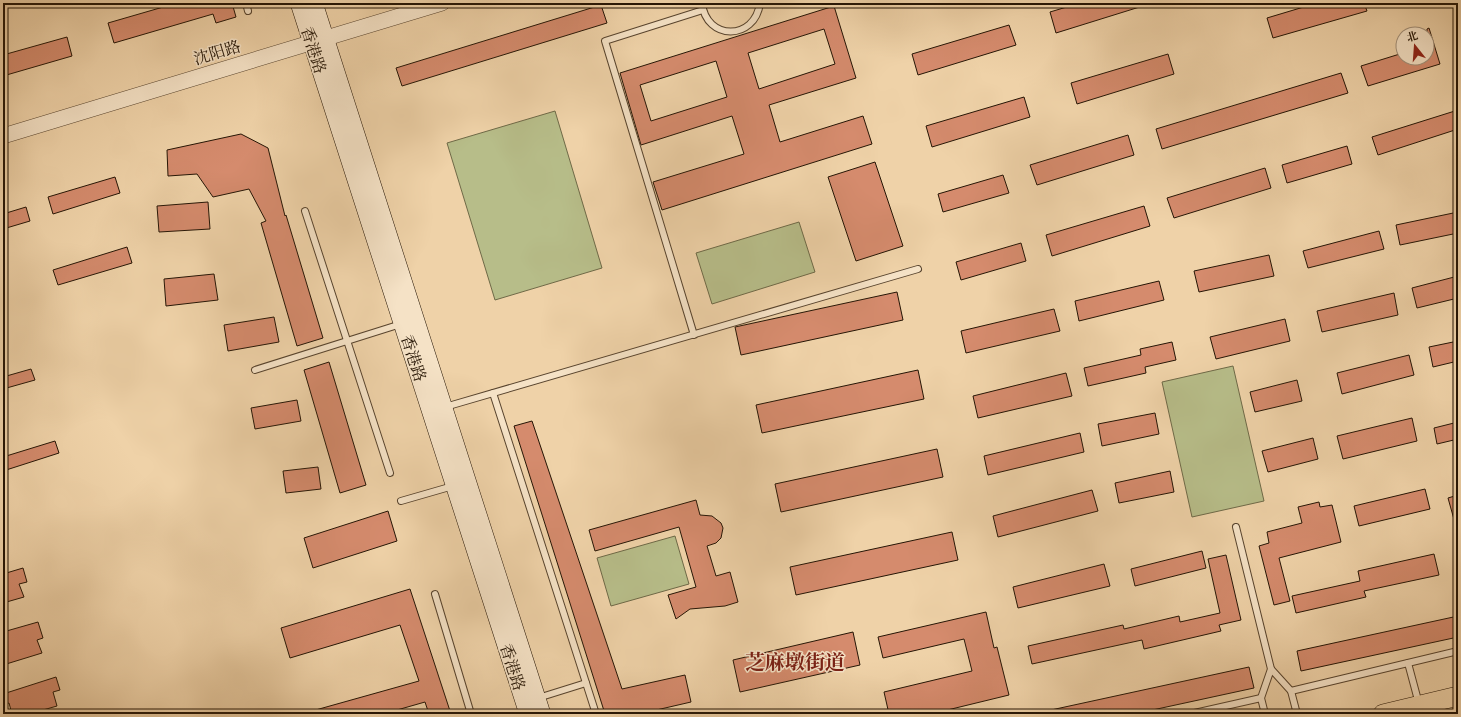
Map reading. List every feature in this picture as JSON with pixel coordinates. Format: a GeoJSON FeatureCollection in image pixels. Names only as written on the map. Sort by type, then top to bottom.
{"type":"FeatureCollection","features":[{"type":"Feature","properties":{"kind":"main road","name":"香港路"},"geometry":{"type":"LineString","coordinates":[[299,3],[319,40],[444,408],[539,706]]}},
{"type":"Feature","properties":{"kind":"main road","name":"香港路"},"geometry":{"type":"LineString","coordinates":[[314,3],[319,40],[403,324],[528,714]]}},
{"type":"Feature","properties":{"kind":"main road"},"geometry":{"type":"LineString","coordinates":[[1384,714],[1458,696]]}},
{"type":"Feature","properties":{"kind":"street","name":"沈阳路"},"geometry":{"type":"LineString","coordinates":[[3,136],[442,3]]}},
{"type":"Feature","properties":{"kind":"lane"},"geometry":{"type":"LineString","coordinates":[[246,3],[248,11]]}},
{"type":"Feature","properties":{"kind":"lane"},"geometry":{"type":"LineString","coordinates":[[702,3],[702,10],[706,18],[718,29],[735,31],[750,24],[755,18],[760,3]]}},
{"type":"Feature","properties":{"kind":"lane"},"geometry":{"type":"LineString","coordinates":[[694,335],[606,41],[702,10]]}},
{"type":"Feature","properties":{"kind":"lane"},"geometry":{"type":"LineString","coordinates":[[305,211],[390,473]]}},
{"type":"Feature","properties":{"kind":"lane"},"geometry":{"type":"LineString","coordinates":[[444,408],[918,270]]}},
{"type":"Feature","properties":{"kind":"lane"},"geometry":{"type":"LineString","coordinates":[[255,370],[403,324]]}},
{"type":"Feature","properties":{"kind":"lane"},"geometry":{"type":"LineString","coordinates":[[493,393],[596,714]]}},
{"type":"Feature","properties":{"kind":"lane"},"geometry":{"type":"LineString","coordinates":[[401,502],[455,485]]}},
{"type":"Feature","properties":{"kind":"lane"},"geometry":{"type":"LineString","coordinates":[[1236,527],[1271,669],[1291,691],[1297,713],[1287,714]]}},
{"type":"Feature","properties":{"kind":"lane"},"geometry":{"type":"LineString","coordinates":[[435,594],[471,714]]}},
{"type":"Feature","properties":{"kind":"lane"},"geometry":{"type":"LineString","coordinates":[[1291,691],[1458,651]]}},
{"type":"Feature","properties":{"kind":"lane"},"geometry":{"type":"LineString","coordinates":[[1408,663],[1419,706]]}},
{"type":"Feature","properties":{"kind":"lane"},"geometry":{"type":"LineString","coordinates":[[1265,714],[1261,698],[1271,669]]}},
{"type":"Feature","properties":{"kind":"lane"},"geometry":{"type":"LineString","coordinates":[[539,706],[586,683]]}},
{"type":"Feature","properties":{"kind":"lane"},"geometry":{"type":"LineString","coordinates":[[1190,714],[1261,698]]}},
{"type":"Feature","properties":{"kind":"green space"},"geometry":{"type":"Polygon","coordinates":[[[555,111],[602,268],[495,300],[447,143],[555,111]]]}},
{"type":"Feature","properties":{"kind":"green space"},"geometry":{"type":"Polygon","coordinates":[[[799,222],[815,272],[712,304],[696,253],[799,222]]]}},
{"type":"Feature","properties":{"kind":"green space"},"geometry":{"type":"Polygon","coordinates":[[[1233,366],[1264,501],[1192,517],[1162,382],[1233,366]]]}},
{"type":"Feature","properties":{"kind":"green space"},"geometry":{"type":"Polygon","coordinates":[[[675,536],[689,584],[611,606],[597,558],[675,536]]]}},
{"type":"Feature","properties":{"kind":"green space"},"geometry":{"type":"Polygon","coordinates":[[[1458,708],[1458,714],[1433,714],[1458,708]]]}},
{"type":"Feature","properties":{"kind":"building"},"geometry":{"type":"Polygon","coordinates":[[[177,3],[232,3],[236,17],[216,23],[213,14],[114,43],[108,23],[177,3]]]}},
{"type":"Feature","properties":{"kind":"building"},"geometry":{"type":"Polygon","coordinates":[[[1080,3],[1146,3],[1146,5],[1056,33],[1050,12],[1080,3]]]}},
{"type":"Feature","properties":{"kind":"building"},"geometry":{"type":"Polygon","coordinates":[[[1317,3],[1364,3],[1367,11],[1273,38],[1267,18],[1317,3]]]}},
{"type":"Feature","properties":{"kind":"building"},"geometry":{"type":"Polygon","coordinates":[[[601,5],[607,23],[402,86],[396,68],[601,5]]]}},
{"type":"Feature","properties":{"kind":"building"},"geometry":{"type":"Polygon","coordinates":[[[834,6],[856,78],[769,105],[780,142],[863,116],[872,144],[662,210],[653,182],[744,154],[732,116],[641,145],[620,73],[834,6]],[[824,29],[748,53],[759,89],[835,64],[824,29]],[[716,61],[640,85],[651,121],[727,97],[716,61]]]}},
{"type":"Feature","properties":{"kind":"building"},"geometry":{"type":"Polygon","coordinates":[[[1009,25],[1016,45],[918,75],[912,54],[1009,25]]]}},
{"type":"Feature","properties":{"kind":"building"},"geometry":{"type":"Polygon","coordinates":[[[67,37],[72,56],[3,76],[3,55],[67,37]]]}},
{"type":"Feature","properties":{"kind":"building"},"geometry":{"type":"Polygon","coordinates":[[[1435,48],[1440,64],[1435,66],[1435,48]]]}},
{"type":"Feature","properties":{"kind":"building"},"geometry":{"type":"Polygon","coordinates":[[[1168,54],[1174,74],[1077,104],[1071,83],[1168,54]]]}},
{"type":"Feature","properties":{"kind":"building"},"geometry":{"type":"Polygon","coordinates":[[[1395,55],[1395,66],[1433,66],[1368,86],[1361,66],[1395,55]]]}},
{"type":"Feature","properties":{"kind":"building"},"geometry":{"type":"Polygon","coordinates":[[[1341,73],[1348,93],[1162,149],[1156,129],[1341,73]]]}},
{"type":"Feature","properties":{"kind":"building"},"geometry":{"type":"Polygon","coordinates":[[[1024,97],[1030,117],[932,147],[926,126],[1024,97]]]}},
{"type":"Feature","properties":{"kind":"building"},"geometry":{"type":"Polygon","coordinates":[[[1458,110],[1458,129],[1378,155],[1372,137],[1458,110]]]}},
{"type":"Feature","properties":{"kind":"building"},"geometry":{"type":"Polygon","coordinates":[[[241,134],[268,148],[285,216],[286,215],[323,338],[297,346],[261,223],[266,221],[249,189],[213,197],[197,174],[168,176],[167,150],[241,134]]]}},
{"type":"Feature","properties":{"kind":"building"},"geometry":{"type":"Polygon","coordinates":[[[1128,135],[1134,155],[1037,185],[1030,165],[1128,135]]]}},
{"type":"Feature","properties":{"kind":"building"},"geometry":{"type":"Polygon","coordinates":[[[1347,146],[1352,164],[1287,183],[1282,165],[1347,146]]]}},
{"type":"Feature","properties":{"kind":"building"},"geometry":{"type":"Polygon","coordinates":[[[875,162],[903,246],[856,261],[828,177],[875,162]]]}},
{"type":"Feature","properties":{"kind":"building"},"geometry":{"type":"Polygon","coordinates":[[[1265,168],[1271,188],[1174,218],[1167,198],[1265,168]]]}},
{"type":"Feature","properties":{"kind":"building"},"geometry":{"type":"Polygon","coordinates":[[[1003,175],[1009,193],[943,212],[938,194],[1003,175]]]}},
{"type":"Feature","properties":{"kind":"building"},"geometry":{"type":"Polygon","coordinates":[[[115,177],[120,193],[53,214],[48,197],[115,177]]]}},
{"type":"Feature","properties":{"kind":"building"},"geometry":{"type":"Polygon","coordinates":[[[208,202],[210,229],[159,232],[157,206],[208,202]]]}},
{"type":"Feature","properties":{"kind":"building"},"geometry":{"type":"Polygon","coordinates":[[[1144,206],[1150,226],[1052,256],[1046,235],[1144,206]]]}},
{"type":"Feature","properties":{"kind":"building"},"geometry":{"type":"Polygon","coordinates":[[[26,207],[30,221],[3,229],[3,214],[26,207]]]}},
{"type":"Feature","properties":{"kind":"building"},"geometry":{"type":"Polygon","coordinates":[[[1458,212],[1458,233],[1400,245],[1396,225],[1458,212]]]}},
{"type":"Feature","properties":{"kind":"building"},"geometry":{"type":"Polygon","coordinates":[[[1379,231],[1384,249],[1308,268],[1303,251],[1379,231]]]}},
{"type":"Feature","properties":{"kind":"building"},"geometry":{"type":"Polygon","coordinates":[[[1021,243],[1026,261],[961,280],[956,262],[1021,243]]]}},
{"type":"Feature","properties":{"kind":"building"},"geometry":{"type":"Polygon","coordinates":[[[127,247],[132,263],[58,285],[53,270],[127,247]]]}},
{"type":"Feature","properties":{"kind":"building"},"geometry":{"type":"Polygon","coordinates":[[[1269,255],[1274,276],[1199,292],[1194,271],[1269,255]]]}},
{"type":"Feature","properties":{"kind":"building"},"geometry":{"type":"Polygon","coordinates":[[[214,274],[218,300],[166,306],[164,279],[214,274]]]}},
{"type":"Feature","properties":{"kind":"building"},"geometry":{"type":"Polygon","coordinates":[[[1458,276],[1458,298],[1417,308],[1412,288],[1458,276]]]}},
{"type":"Feature","properties":{"kind":"building"},"geometry":{"type":"Polygon","coordinates":[[[1159,281],[1164,300],[1079,321],[1075,301],[1159,281]]]}},
{"type":"Feature","properties":{"kind":"building"},"geometry":{"type":"Polygon","coordinates":[[[897,292],[903,320],[741,355],[735,327],[897,292]]]}},
{"type":"Feature","properties":{"kind":"building"},"geometry":{"type":"Polygon","coordinates":[[[1394,293],[1398,315],[1322,332],[1317,311],[1394,293]]]}},
{"type":"Feature","properties":{"kind":"building"},"geometry":{"type":"Polygon","coordinates":[[[1054,309],[1060,331],[966,353],[961,331],[1054,309]]]}},
{"type":"Feature","properties":{"kind":"building"},"geometry":{"type":"Polygon","coordinates":[[[274,317],[279,342],[228,351],[224,325],[274,317]]]}},
{"type":"Feature","properties":{"kind":"building"},"geometry":{"type":"Polygon","coordinates":[[[1285,319],[1290,341],[1216,359],[1210,337],[1285,319]]]}},
{"type":"Feature","properties":{"kind":"building"},"geometry":{"type":"Polygon","coordinates":[[[1458,341],[1458,361],[1433,367],[1429,347],[1458,341]]]}},
{"type":"Feature","properties":{"kind":"building"},"geometry":{"type":"Polygon","coordinates":[[[1172,342],[1176,360],[1145,367],[1146,373],[1088,386],[1084,368],[1141,355],[1140,349],[1172,342]]]}},
{"type":"Feature","properties":{"kind":"building"},"geometry":{"type":"Polygon","coordinates":[[[1409,355],[1414,375],[1342,394],[1337,373],[1409,355]]]}},
{"type":"Feature","properties":{"kind":"building"},"geometry":{"type":"Polygon","coordinates":[[[329,362],[366,485],[340,493],[304,370],[329,362]]]}},
{"type":"Feature","properties":{"kind":"building"},"geometry":{"type":"Polygon","coordinates":[[[31,369],[35,380],[3,389],[3,377],[31,369]]]}},
{"type":"Feature","properties":{"kind":"building"},"geometry":{"type":"Polygon","coordinates":[[[918,370],[924,399],[762,433],[756,405],[918,370]]]}},
{"type":"Feature","properties":{"kind":"building"},"geometry":{"type":"Polygon","coordinates":[[[1066,373],[1072,396],[978,418],[973,396],[1066,373]]]}},
{"type":"Feature","properties":{"kind":"building"},"geometry":{"type":"Polygon","coordinates":[[[1297,380],[1302,401],[1255,412],[1250,392],[1297,380]]]}},
{"type":"Feature","properties":{"kind":"building"},"geometry":{"type":"Polygon","coordinates":[[[297,400],[301,421],[255,429],[251,408],[297,400]]]}},
{"type":"Feature","properties":{"kind":"building"},"geometry":{"type":"Polygon","coordinates":[[[1155,413],[1159,434],[1102,446],[1098,424],[1155,413]]]}},
{"type":"Feature","properties":{"kind":"building"},"geometry":{"type":"Polygon","coordinates":[[[1412,418],[1417,441],[1343,459],[1337,436],[1412,418]]]}},
{"type":"Feature","properties":{"kind":"building"},"geometry":{"type":"Polygon","coordinates":[[[532,421],[622,689],[685,675],[691,702],[639,714],[605,714],[514,426],[532,421]]]}},
{"type":"Feature","properties":{"kind":"building"},"geometry":{"type":"Polygon","coordinates":[[[1458,422],[1458,439],[1437,444],[1434,428],[1458,422]]]}},
{"type":"Feature","properties":{"kind":"building"},"geometry":{"type":"Polygon","coordinates":[[[1080,433],[1084,452],[988,475],[984,456],[1080,433]]]}},
{"type":"Feature","properties":{"kind":"building"},"geometry":{"type":"Polygon","coordinates":[[[1313,438],[1318,459],[1268,472],[1262,451],[1313,438]]]}},
{"type":"Feature","properties":{"kind":"building"},"geometry":{"type":"Polygon","coordinates":[[[55,441],[59,453],[3,471],[3,457],[55,441]]]}},
{"type":"Feature","properties":{"kind":"building"},"geometry":{"type":"Polygon","coordinates":[[[937,449],[943,477],[781,512],[775,484],[937,449]]]}},
{"type":"Feature","properties":{"kind":"building"},"geometry":{"type":"Polygon","coordinates":[[[318,467],[321,489],[286,493],[283,471],[318,467]]]}},
{"type":"Feature","properties":{"kind":"building"},"geometry":{"type":"Polygon","coordinates":[[[1170,471],[1174,492],[1119,503],[1115,483],[1170,471]]]}},
{"type":"Feature","properties":{"kind":"building"},"geometry":{"type":"Polygon","coordinates":[[[1425,489],[1430,509],[1359,526],[1354,506],[1425,489]]]}},
{"type":"Feature","properties":{"kind":"building"},"geometry":{"type":"Polygon","coordinates":[[[1092,490],[1098,511],[998,537],[993,516],[1092,490]]]}},
{"type":"Feature","properties":{"kind":"building"},"geometry":{"type":"Polygon","coordinates":[[[1458,495],[1458,523],[1455,523],[1448,498],[1458,495]]]}},
{"type":"Feature","properties":{"kind":"building"},"geometry":{"type":"Polygon","coordinates":[[[696,500],[700,515],[712,516],[721,523],[723,528],[721,538],[716,543],[707,546],[716,576],[730,572],[738,602],[725,606],[690,609],[676,619],[668,595],[696,587],[679,527],[595,551],[589,530],[696,500]]]}},
{"type":"Feature","properties":{"kind":"building"},"geometry":{"type":"Polygon","coordinates":[[[1319,502],[1320,507],[1332,505],[1341,542],[1279,558],[1290,601],[1274,605],[1259,546],[1269,543],[1267,532],[1302,523],[1298,507],[1319,502]]]}},
{"type":"Feature","properties":{"kind":"building"},"geometry":{"type":"Polygon","coordinates":[[[388,511],[397,541],[313,568],[304,538],[388,511]]]}},
{"type":"Feature","properties":{"kind":"building"},"geometry":{"type":"Polygon","coordinates":[[[952,532],[958,560],[796,595],[790,567],[952,532]]]}},
{"type":"Feature","properties":{"kind":"building"},"geometry":{"type":"Polygon","coordinates":[[[1202,551],[1206,568],[1135,586],[1131,569],[1202,551]]]}},
{"type":"Feature","properties":{"kind":"building"},"geometry":{"type":"Polygon","coordinates":[[[1434,554],[1439,575],[1364,591],[1366,597],[1296,613],[1292,596],[1360,581],[1358,571],[1434,554]]]}},
{"type":"Feature","properties":{"kind":"building"},"geometry":{"type":"Polygon","coordinates":[[[1226,555],[1241,620],[1219,625],[1221,631],[1144,649],[1142,640],[1032,664],[1028,646],[1123,625],[1124,629],[1179,616],[1180,622],[1220,613],[1208,559],[1226,555]]]}},
{"type":"Feature","properties":{"kind":"building"},"geometry":{"type":"Polygon","coordinates":[[[1104,564],[1110,586],[1018,608],[1013,587],[1104,564]]]}},
{"type":"Feature","properties":{"kind":"building"},"geometry":{"type":"Polygon","coordinates":[[[23,568],[27,582],[19,584],[24,597],[3,603],[3,574],[23,568]]]}},
{"type":"Feature","properties":{"kind":"building"},"geometry":{"type":"Polygon","coordinates":[[[410,589],[451,714],[429,714],[425,702],[383,714],[313,714],[312,711],[419,681],[400,625],[290,658],[281,628],[410,589]]]}},
{"type":"Feature","properties":{"kind":"building"},"geometry":{"type":"Polygon","coordinates":[[[986,612],[994,648],[997,647],[1009,695],[931,714],[889,714],[884,692],[972,671],[964,639],[883,658],[878,637],[986,612]]]}},
{"type":"Feature","properties":{"kind":"building"},"geometry":{"type":"Polygon","coordinates":[[[1458,616],[1458,637],[1301,671],[1297,651],[1458,616]]]}},
{"type":"Feature","properties":{"kind":"building"},"geometry":{"type":"Polygon","coordinates":[[[38,622],[43,638],[37,640],[42,653],[3,665],[3,632],[38,622]]]}},
{"type":"Feature","properties":{"kind":"building"},"geometry":{"type":"Polygon","coordinates":[[[853,632],[860,665],[740,692],[733,660],[853,632]]]}},
{"type":"Feature","properties":{"kind":"building"},"geometry":{"type":"Polygon","coordinates":[[[1249,667],[1254,688],[1134,714],[1051,714],[1051,710],[1249,667]]]}},
{"type":"Feature","properties":{"kind":"building"},"geometry":{"type":"Polygon","coordinates":[[[56,677],[60,690],[53,692],[57,706],[29,714],[12,714],[9,703],[3,705],[3,694],[56,677]]]}},
{"type":"Feature","properties":{"kind":"district","name":"芝麻墩街道"},"geometry":{"type":"Point","coordinates":[795,662]}}]}
